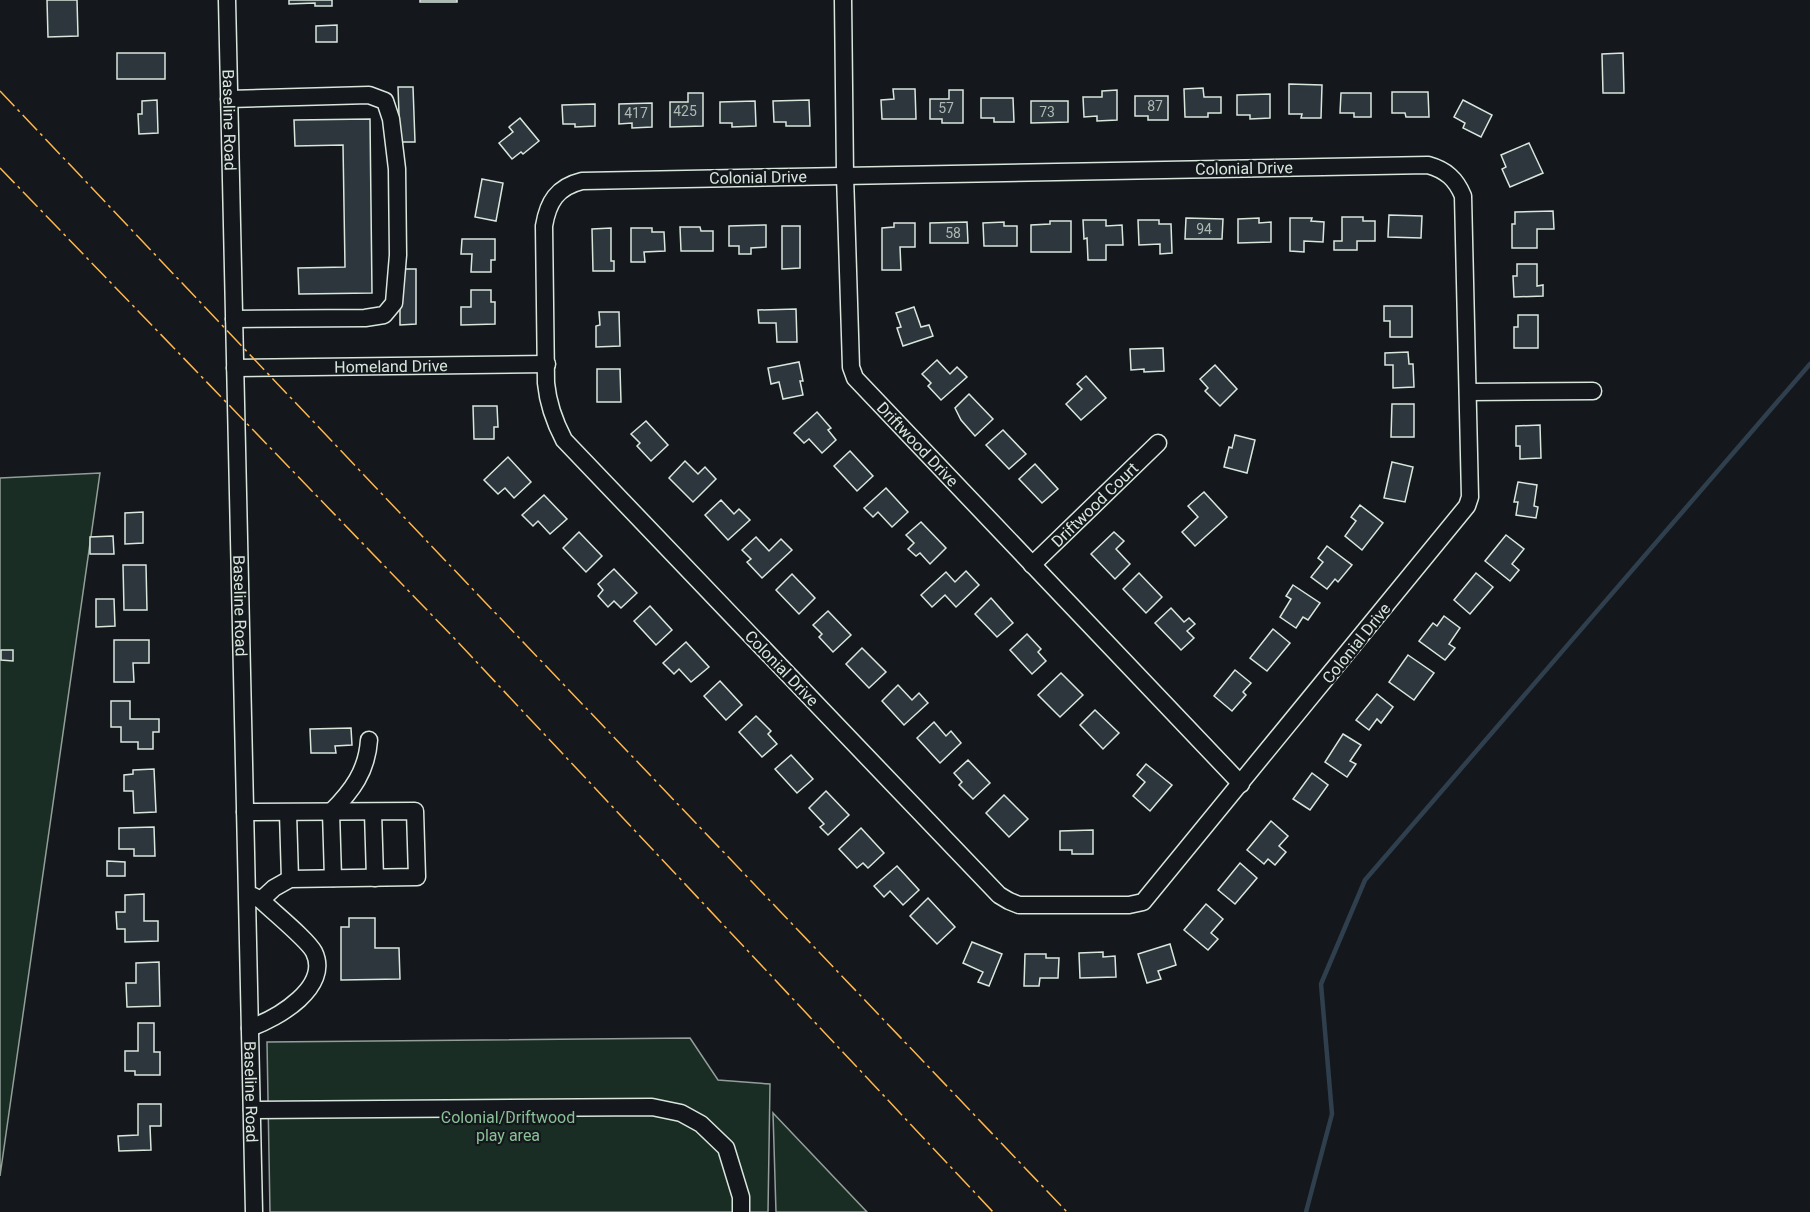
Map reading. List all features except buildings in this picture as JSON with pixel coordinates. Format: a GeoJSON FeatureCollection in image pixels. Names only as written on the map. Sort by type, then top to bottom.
{"type":"FeatureCollection","features":[{"type":"Feature","properties":{"kind":"street","name":"Baseline Road"},"geometry":{"type":"LineString","coordinates":[[227,0],[245,812],[253,896],[250,1028],[254,1212]]}},
{"type":"Feature","properties":{"kind":"street","name":"Driftwood Drive"},"geometry":{"type":"LineString","coordinates":[[843,0],[845,175],[852,367],[855,378],[1241,784]]}},
{"type":"Feature","properties":{"kind":"street"},"geometry":{"type":"LineString","coordinates":[[229,99],[369,95],[385,101],[391,119],[397,169],[398,255],[394,303],[384,315],[365,318],[234,320]]}},
{"type":"Feature","properties":{"kind":"street","name":"Colonial Drive"},"geometry":{"type":"LineString","coordinates":[[1428,165],[1449,174],[1458,184],[1463,196],[1470,497],[1467,506],[1143,902],[1129,905],[1019,905],[1008,902],[983,879],[564,440],[548,402],[547,364],[544,226],[551,200],[571,183],[845,175],[1428,165]]}},
{"type":"Feature","properties":{"kind":"street","name":"Homeland Drive"},"geometry":{"type":"LineString","coordinates":[[235,368],[547,364]]}},
{"type":"Feature","properties":{"kind":"street"},"geometry":{"type":"LineString","coordinates":[[1468,392],[1593,391]]}},
{"type":"Feature","properties":{"kind":"street","name":"Driftwood Court"},"geometry":{"type":"LineString","coordinates":[[1032,565],[1158,443]]}},
{"type":"Feature","properties":{"kind":"street"},"geometry":{"type":"LineString","coordinates":[[333,878],[331,812],[356,785],[368,756],[369,740]]}},
{"type":"Feature","properties":{"kind":"street"},"geometry":{"type":"LineString","coordinates":[[245,812],[415,811],[416,822],[417,877],[290,879],[253,896],[310,946],[316,958],[317,974],[308,988],[283,1012],[270,1021],[250,1028]]}},
{"type":"Feature","properties":{"kind":"street"},"geometry":{"type":"LineString","coordinates":[[374,812],[375,878]]}},
{"type":"Feature","properties":{"kind":"street"},"geometry":{"type":"LineString","coordinates":[[288,813],[290,879]]}},
{"type":"Feature","properties":{"kind":"street"},"geometry":{"type":"LineString","coordinates":[[252,1110],[652,1107],[681,1113],[701,1124],[726,1148],[741,1197],[741,1212]]}},
{"type":"Feature","properties":{"kind":"green space"},"geometry":{"type":"Polygon","coordinates":[[[100,473],[0,1176],[0,478],[100,473]]]}},
{"type":"Feature","properties":{"kind":"green space","name":"Colonial/Driftwood play area"},"geometry":{"type":"Polygon","coordinates":[[[690,1038],[718,1080],[770,1084],[768,1212],[270,1212],[267,1042],[690,1038]]]}},
{"type":"Feature","properties":{"kind":"green space"},"geometry":{"type":"Polygon","coordinates":[[[773,1113],[867,1212],[776,1212],[773,1113]]]}},
{"type":"Feature","properties":{"kind":"waterway"},"geometry":{"type":"LineString","coordinates":[[1306,1212],[1332,1114],[1321,984],[1365,880],[1810,364]]}},
{"type":"Feature","properties":{"kind":"power"},"geometry":{"type":"LineString","coordinates":[[0,91],[1067,1212]]}},
{"type":"Feature","properties":{"kind":"power"},"geometry":{"type":"LineString","coordinates":[[0,168],[454,638],[993,1212]]}}]}
